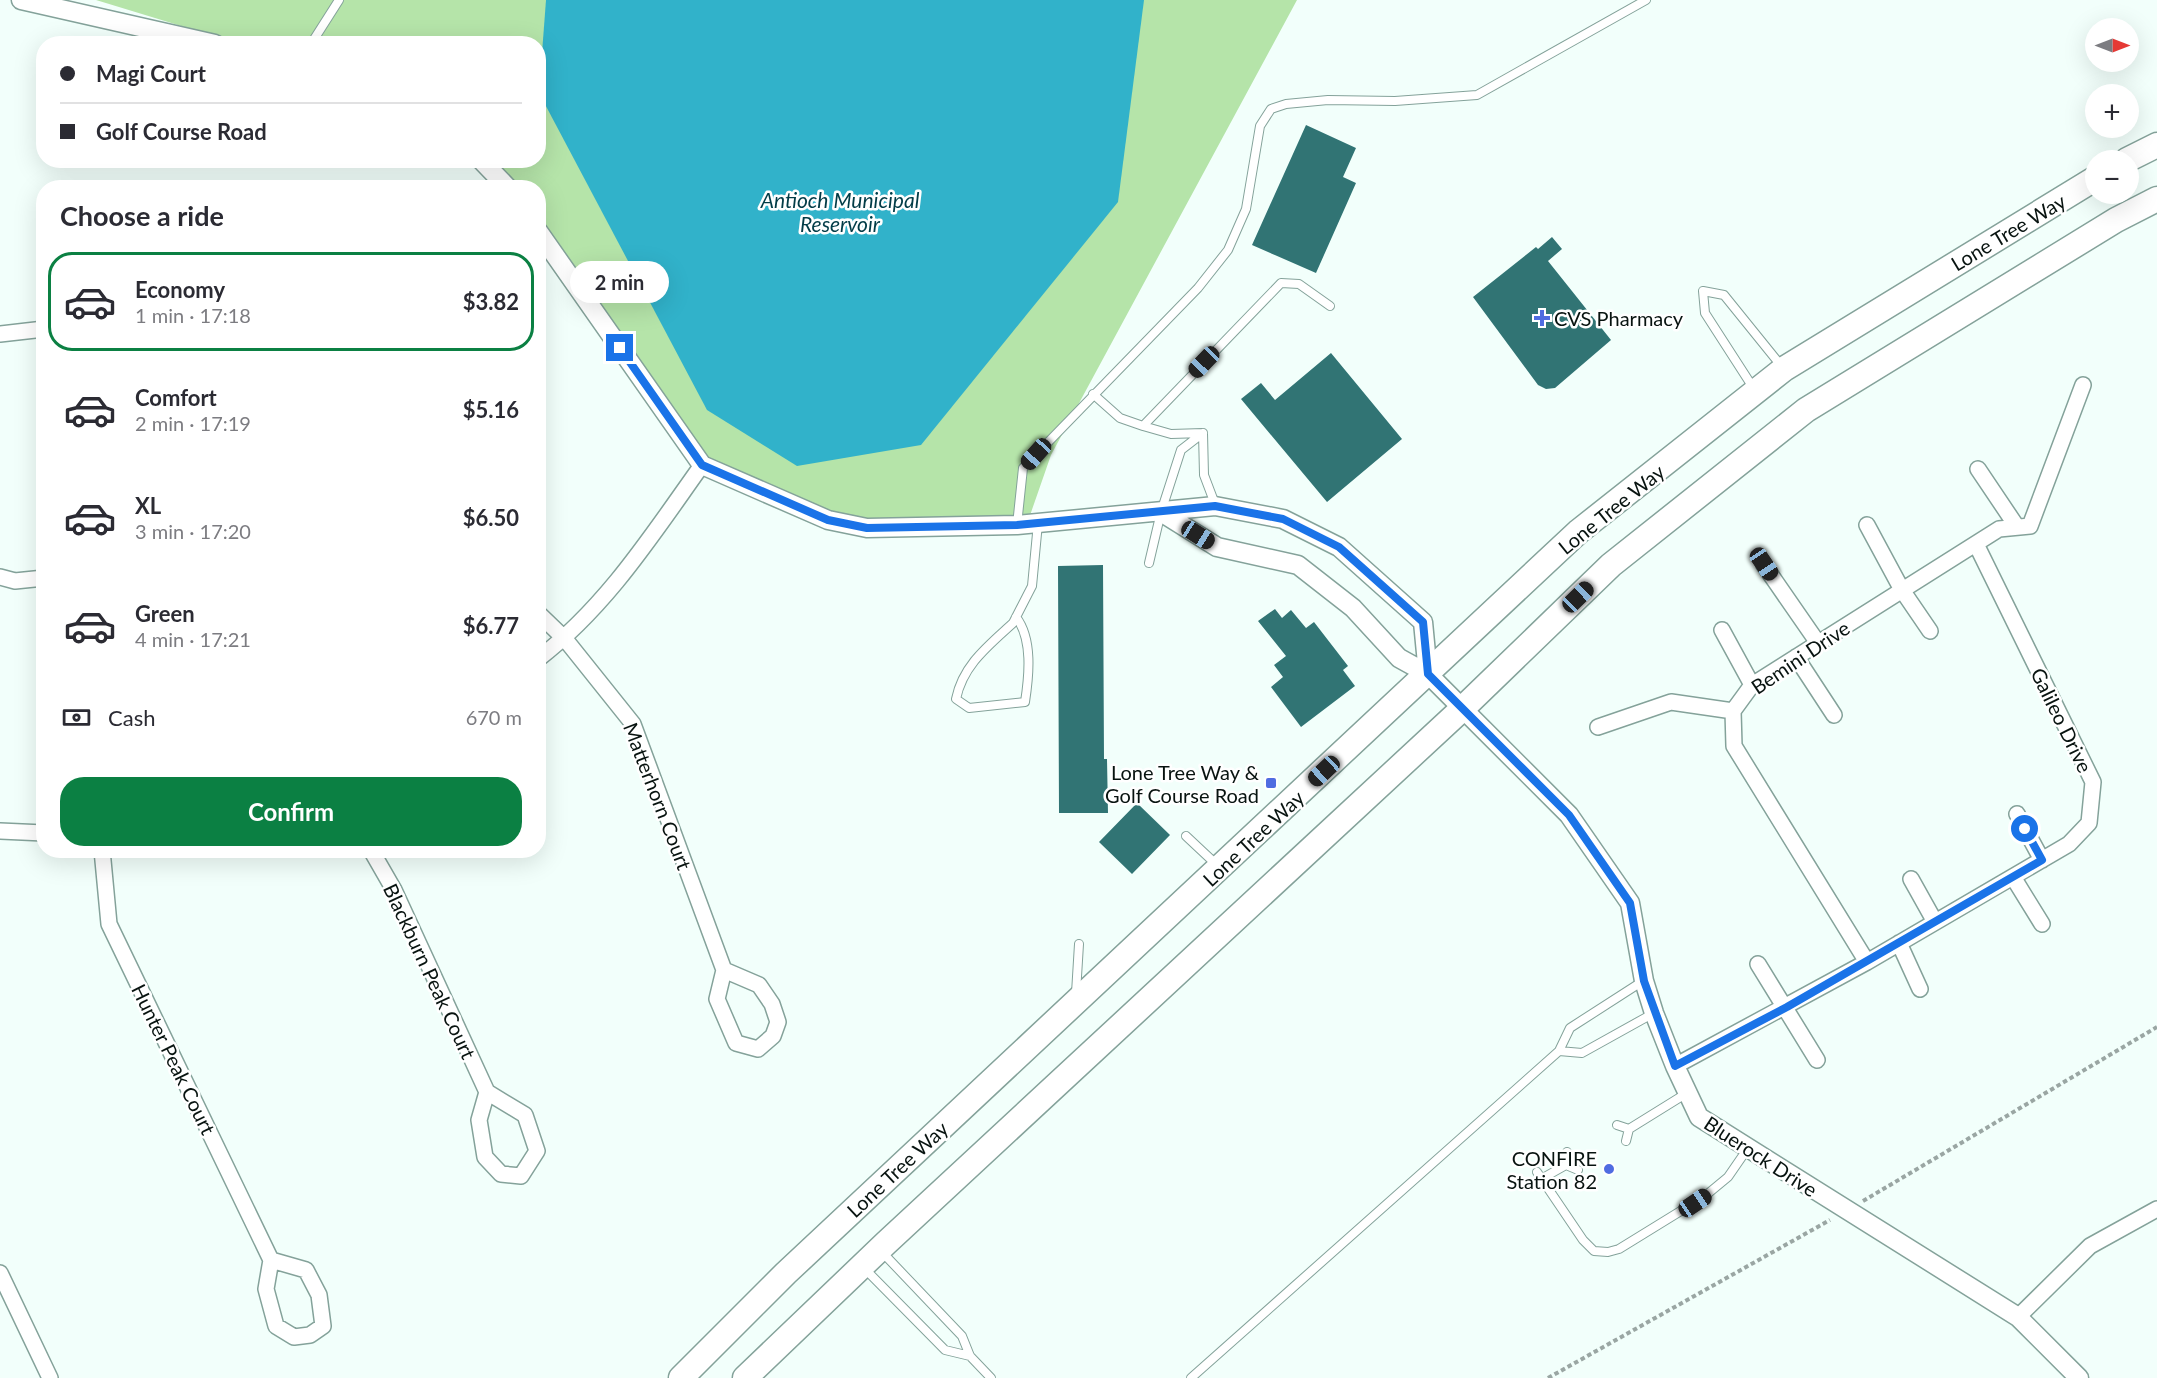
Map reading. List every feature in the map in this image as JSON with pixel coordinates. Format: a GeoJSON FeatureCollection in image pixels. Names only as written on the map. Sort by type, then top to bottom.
{"type":"FeatureCollection","features":[{"type":"Feature","properties":{"kind":"main road"},"geometry":{"type":"LineString","coordinates":[[2139,154],[2157,145]]}},
{"type":"Feature","properties":{"kind":"main road","name":"Lone Tree Way"},"geometry":{"type":"LineString","coordinates":[[681,1378],[786,1273],[1578,532],[1784,369],[2085,185]]}},
{"type":"Feature","properties":{"kind":"main road"},"geometry":{"type":"LineString","coordinates":[[745,1378],[880,1249],[1462,709],[1611,565],[1806,410],[2116,220],[2157,199]]}},
{"type":"Feature","properties":{"kind":"street"},"geometry":{"type":"LineString","coordinates":[[21,0],[180,36]]}},
{"type":"Feature","properties":{"kind":"street"},"geometry":{"type":"LineString","coordinates":[[489,168],[500,180]]}},
{"type":"Feature","properties":{"kind":"street"},"geometry":{"type":"LineString","coordinates":[[546,242],[702,465],[828,520],[867,528],[1038,524],[1215,506],[1283,519],[1339,547],[1423,622],[1428,674]]}},
{"type":"Feature","properties":{"kind":"street"},"geometry":{"type":"LineString","coordinates":[[0,334],[36,330]]}},
{"type":"Feature","properties":{"kind":"street"},"geometry":{"type":"LineString","coordinates":[[1978,469],[2024,527],[2083,385]]}},
{"type":"Feature","properties":{"kind":"street"},"geometry":{"type":"LineString","coordinates":[[546,653],[565,639],[617,584],[702,465]]}},
{"type":"Feature","properties":{"kind":"street","name":"Bluerock Drive"},"geometry":{"type":"LineString","coordinates":[[1161,512],[1217,546],[1298,565],[1353,608],[1400,658],[1428,674],[1569,815],[1630,903],[1644,981],[1654,1013],[1675,1066],[1700,1117],[2018,1317],[2079,1378]]}},
{"type":"Feature","properties":{"kind":"street"},"geometry":{"type":"LineString","coordinates":[[1867,525],[1902,590],[1930,631]]}},
{"type":"Feature","properties":{"kind":"street","name":"Bemini Drive"},"geometry":{"type":"LineString","coordinates":[[1867,962],[1734,746],[1733,711],[1752,685],[1818,643],[1999,529],[2024,527]]}},
{"type":"Feature","properties":{"kind":"street","name":"Galileo Drive"},"geometry":{"type":"LineString","coordinates":[[1675,1066],[1787,1007],[2042,860],[2069,844],[2089,823],[2093,783],[1976,544]]}},
{"type":"Feature","properties":{"kind":"street"},"geometry":{"type":"LineString","coordinates":[[1764,564],[1818,643]]}},
{"type":"Feature","properties":{"kind":"street"},"geometry":{"type":"LineString","coordinates":[[0,577],[15,580],[36,579]]}},
{"type":"Feature","properties":{"kind":"street","name":"Matterhorn Court"},"geometry":{"type":"LineString","coordinates":[[546,621],[565,639],[633,724],[724,970]]}},
{"type":"Feature","properties":{"kind":"street"},"geometry":{"type":"LineString","coordinates":[[1722,630],[1752,685]]}},
{"type":"Feature","properties":{"kind":"street"},"geometry":{"type":"LineString","coordinates":[[1796,657],[1834,715]]}},
{"type":"Feature","properties":{"kind":"street"},"geometry":{"type":"LineString","coordinates":[[1598,727],[1671,702],[1733,711]]}},
{"type":"Feature","properties":{"kind":"street"},"geometry":{"type":"LineString","coordinates":[[2017,813],[2042,860]]}},
{"type":"Feature","properties":{"kind":"street"},"geometry":{"type":"LineString","coordinates":[[0,831],[36,833]]}},
{"type":"Feature","properties":{"kind":"street","name":"Hunter Peak Court"},"geometry":{"type":"LineString","coordinates":[[103,858],[109,924],[271,1260]]}},
{"type":"Feature","properties":{"kind":"street","name":"Blackburn Peak Court"},"geometry":{"type":"LineString","coordinates":[[376,858],[394,890],[487,1092]]}},
{"type":"Feature","properties":{"kind":"street"},"geometry":{"type":"LineString","coordinates":[[2013,877],[2042,924]]}},
{"type":"Feature","properties":{"kind":"street"},"geometry":{"type":"LineString","coordinates":[[1911,879],[1935,922]]}},
{"type":"Feature","properties":{"kind":"street"},"geometry":{"type":"LineString","coordinates":[[1899,943],[1920,989]]}},
{"type":"Feature","properties":{"kind":"street"},"geometry":{"type":"LineString","coordinates":[[1758,964],[1787,1007],[1817,1060]]}},
{"type":"Feature","properties":{"kind":"street"},"geometry":{"type":"LineString","coordinates":[[724,970],[759,985],[772,1004],[778,1022],[773,1036],[758,1050],[736,1044],[717,999],[724,970]]}},
{"type":"Feature","properties":{"kind":"street"},"geometry":{"type":"LineString","coordinates":[[487,1092],[525,1115],[537,1151],[521,1176],[501,1174],[485,1157],[479,1120],[487,1092]]}},
{"type":"Feature","properties":{"kind":"street"},"geometry":{"type":"LineString","coordinates":[[2018,1317],[2090,1246],[2157,1209]]}},
{"type":"Feature","properties":{"kind":"street"},"geometry":{"type":"LineString","coordinates":[[271,1260],[306,1270],[319,1295],[323,1326],[310,1335],[294,1337],[276,1326],[266,1289],[271,1260]]}},
{"type":"Feature","properties":{"kind":"street"},"geometry":{"type":"LineString","coordinates":[[0,1274],[50,1378]]}},
{"type":"Feature","properties":{"kind":"lane"},"geometry":{"type":"LineString","coordinates":[[316,36],[339,0]]}},
{"type":"Feature","properties":{"kind":"lane"},"geometry":{"type":"LineString","coordinates":[[1017,525],[1023,468],[1198,288],[1228,250],[1246,209],[1260,126],[1271,109],[1286,104],[1328,100],[1395,101],[1477,95],[1646,0]]}},
{"type":"Feature","properties":{"kind":"lane"},"geometry":{"type":"LineString","coordinates":[[1143,426],[1281,283],[1299,284],[1330,306]]}},
{"type":"Feature","properties":{"kind":"lane"},"geometry":{"type":"LineString","coordinates":[[1756,393],[1705,313],[1703,291],[1724,295],[1784,369]]}},
{"type":"Feature","properties":{"kind":"lane"},"geometry":{"type":"LineString","coordinates":[[1093,394],[1120,418],[1171,434],[1203,433]]}},
{"type":"Feature","properties":{"kind":"lane"},"geometry":{"type":"LineString","coordinates":[[1203,433],[1204,475],[1215,506]]}},
{"type":"Feature","properties":{"kind":"lane"},"geometry":{"type":"LineString","coordinates":[[1149,563],[1161,512],[1181,450],[1203,433]]}},
{"type":"Feature","properties":{"kind":"lane"},"geometry":{"type":"LineString","coordinates":[[1016,617],[1023,626],[1028,657],[1024,702],[969,708],[961,704],[956,699],[959,683],[974,660],[1013,623],[1016,617],[1032,586],[1038,524]]}},
{"type":"Feature","properties":{"kind":"lane"},"geometry":{"type":"LineString","coordinates":[[1186,836],[1221,868]]}},
{"type":"Feature","properties":{"kind":"lane"},"geometry":{"type":"LineString","coordinates":[[1075,1004],[1079,944]]}},
{"type":"Feature","properties":{"kind":"lane"},"geometry":{"type":"LineString","coordinates":[[1191,1378],[1559,1051],[1570,1028],[1644,981]]}},
{"type":"Feature","properties":{"kind":"lane"},"geometry":{"type":"LineString","coordinates":[[1559,1051],[1582,1053],[1654,1013]]}},
{"type":"Feature","properties":{"kind":"lane"},"geometry":{"type":"LineString","coordinates":[[1626,1141],[1629,1129],[1687,1093]]}},
{"type":"Feature","properties":{"kind":"lane"},"geometry":{"type":"LineString","coordinates":[[1617,1125],[1629,1129]]}},
{"type":"Feature","properties":{"kind":"lane"},"geometry":{"type":"LineString","coordinates":[[1578,1170],[1566,1165],[1539,1175],[1583,1240],[1594,1251],[1608,1252],[1619,1249],[1705,1196],[1728,1177],[1748,1148]]}},
{"type":"Feature","properties":{"kind":"lane"},"geometry":{"type":"LineString","coordinates":[[1566,1165],[1567,1152]]}},
{"type":"Feature","properties":{"kind":"lane"},"geometry":{"type":"LineString","coordinates":[[880,1249],[962,1336],[970,1356],[991,1378]]}},
{"type":"Feature","properties":{"kind":"lane"},"geometry":{"type":"LineString","coordinates":[[862,1266],[945,1350],[970,1356]]}},
{"type":"Feature","properties":{"kind":"green space","name":"Antioch Municipal Reservoir"},"geometry":{"type":"Polygon","coordinates":[[[96,0],[1297,0],[1051,455],[1027,524],[867,528],[702,465],[546,241],[546,180],[501,180],[488,168],[546,168],[546,36],[214,36],[96,0]]]}},
{"type":"Feature","properties":{"kind":"water","name":"Antioch Municipal Reservoir"},"geometry":{"type":"Polygon","coordinates":[[[546,0],[1144,0],[1118,202],[921,445],[797,466],[707,410],[546,106],[546,36],[543,36],[546,0]]]}},
{"type":"Feature","properties":{"kind":"building"},"geometry":{"type":"Polygon","coordinates":[[[1306,125],[1356,148],[1343,177],[1356,183],[1316,273],[1252,245],[1306,125]]]}},
{"type":"Feature","properties":{"kind":"building","name":"CVS Pharmacy"},"geometry":{"type":"Polygon","coordinates":[[[1552,237],[1562,249],[1548,261],[1611,340],[1555,388],[1546,389],[1538,385],[1473,297],[1552,237]]]}},
{"type":"Feature","properties":{"kind":"building"},"geometry":{"type":"Polygon","coordinates":[[[1331,353],[1402,439],[1327,502],[1241,399],[1261,383],[1275,400],[1331,353]]]}},
{"type":"Feature","properties":{"kind":"building"},"geometry":{"type":"Polygon","coordinates":[[[1103,565],[1104,759],[1107,759],[1108,813],[1059,813],[1058,566],[1103,565]]]}},
{"type":"Feature","properties":{"kind":"building"},"geometry":{"type":"Polygon","coordinates":[[[1275,609],[1282,618],[1291,610],[1306,628],[1314,622],[1348,666],[1343,670],[1355,686],[1301,727],[1271,687],[1283,677],[1274,665],[1286,656],[1258,621],[1275,609]]]}},
{"type":"Feature","properties":{"kind":"building"},"geometry":{"type":"Polygon","coordinates":[[[1137,803],[1170,835],[1132,874],[1099,842],[1137,803]]]}},
{"type":"Feature","properties":{"kind":"place","name":"CVS Pharmacy"},"geometry":{"type":"Point","coordinates":[1542,318]}},
{"type":"Feature","properties":{"kind":"place","name":"Lone Tree Way & Golf Course Road"},"geometry":{"type":"Point","coordinates":[1271,783]}},
{"type":"Feature","properties":{"kind":"place","name":"CONFIRE Station 82"},"geometry":{"type":"Point","coordinates":[1609,1169]}},
{"type":"Feature","properties":{"kind":"route"},"geometry":{"type":"LineString","coordinates":[[620,348],[702,465],[828,520],[867,528],[1017,525],[1215,506],[1283,519],[1339,547],[1423,622],[1428,674],[1569,815],[1630,903],[1644,981],[1675,1066],[1787,1007],[2042,860],[2025,829]]}}]}
